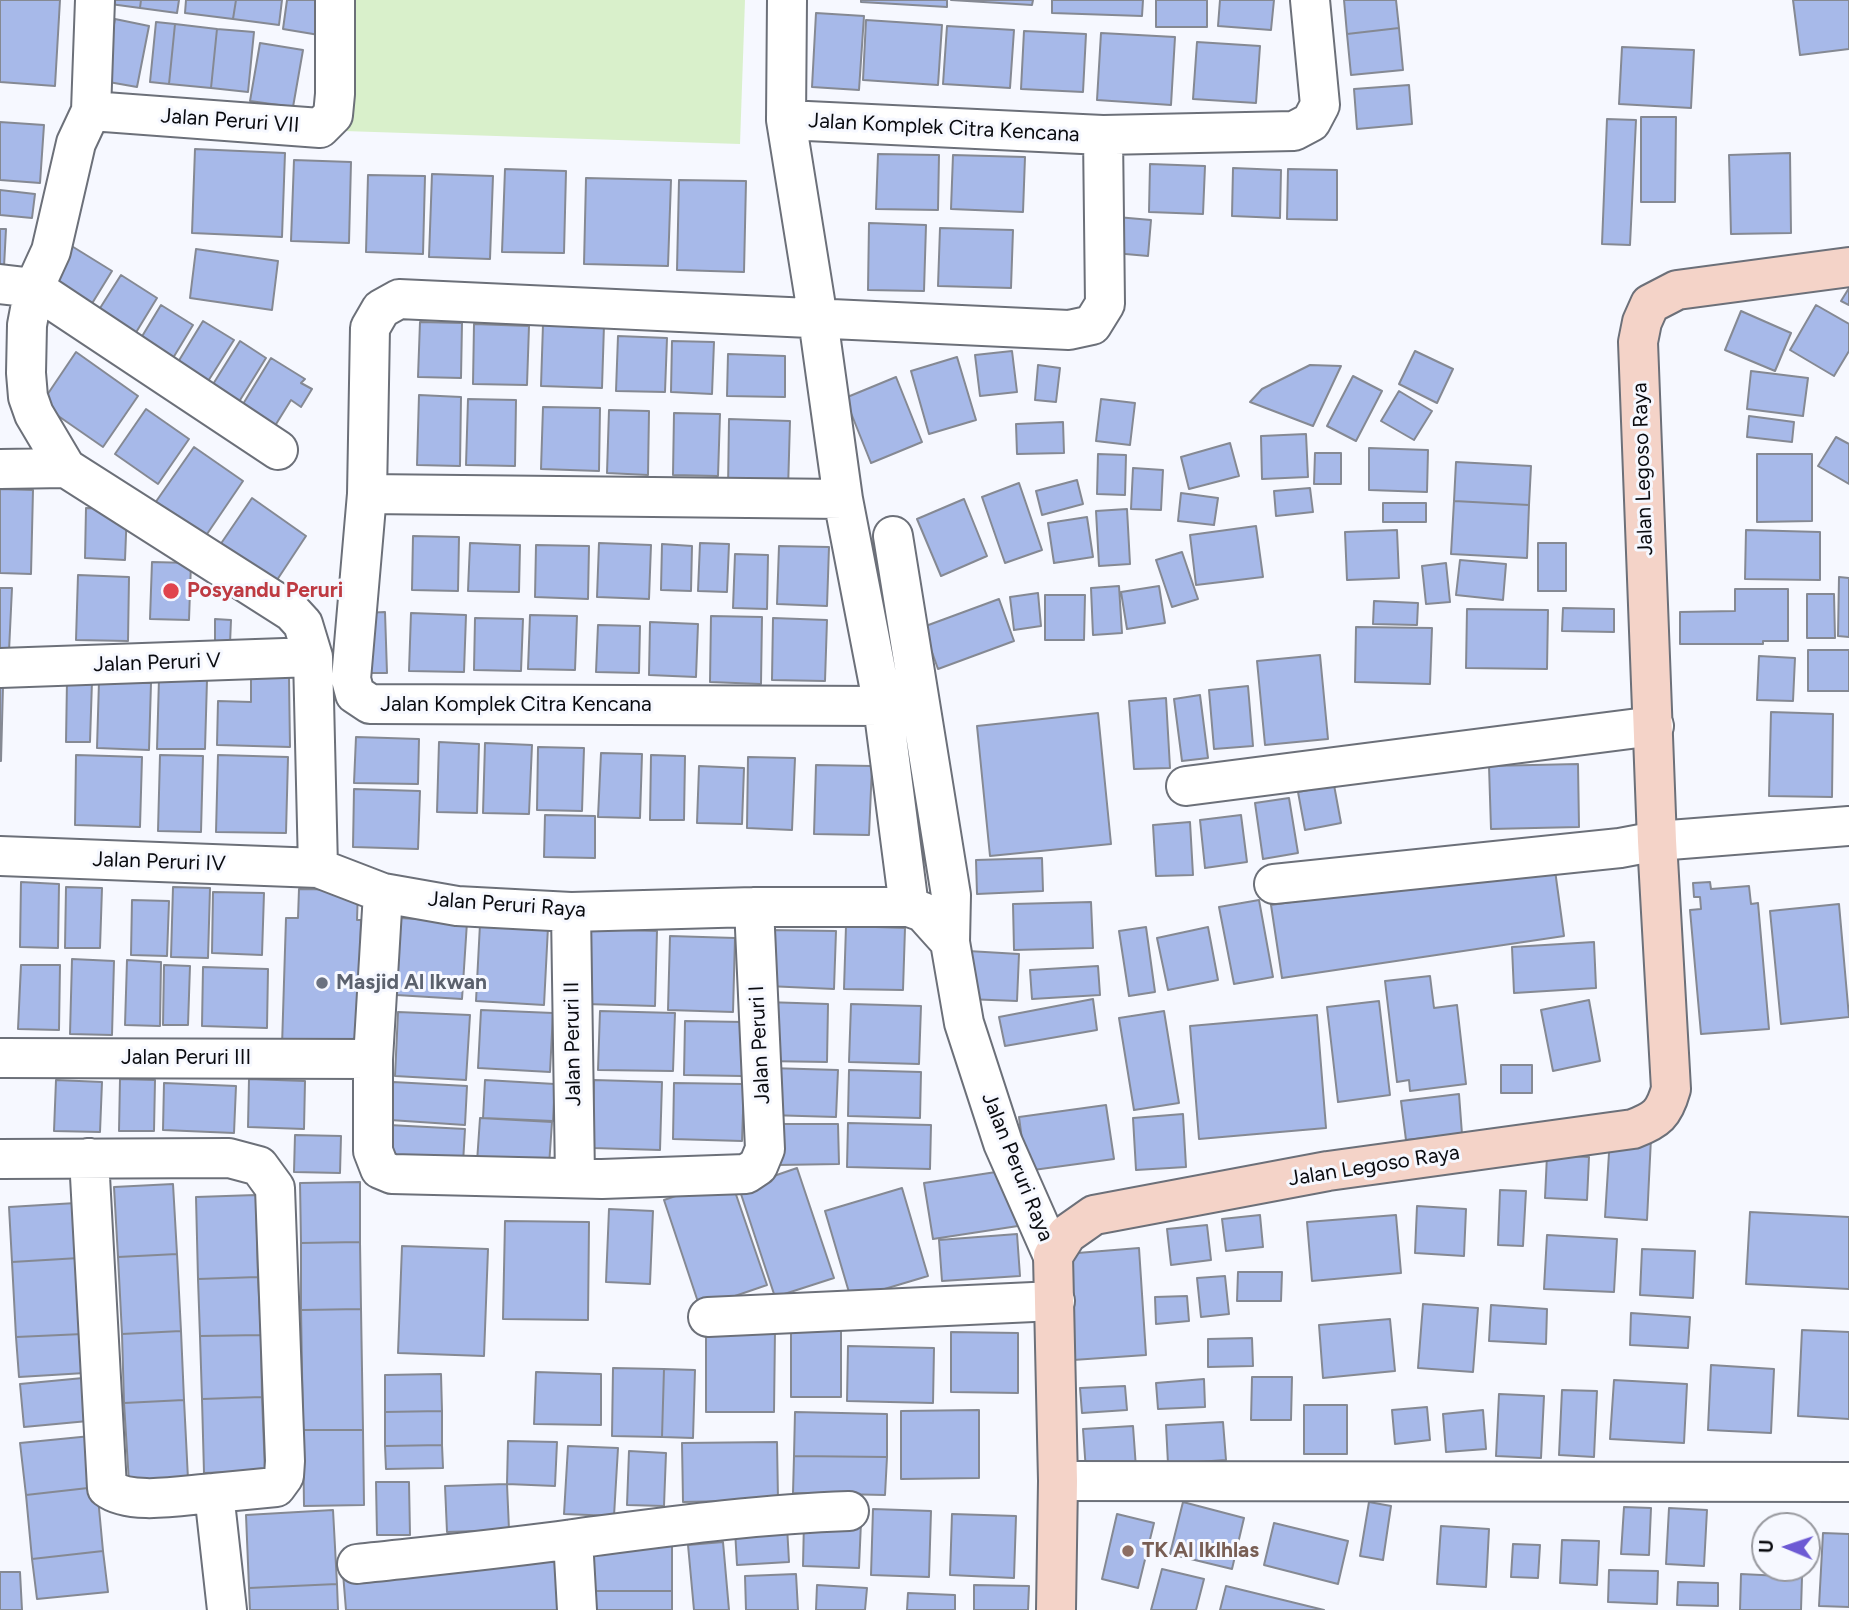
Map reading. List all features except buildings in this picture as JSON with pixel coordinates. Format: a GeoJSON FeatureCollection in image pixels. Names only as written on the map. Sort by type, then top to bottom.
{"type":"FeatureCollection","features":[{"type":"Feature","properties":{"kind":"street"},"geometry":{"type":"LineString","coordinates":[[17,286],[51,251],[76,143],[91,111],[95,0]]}},
{"type":"Feature","properties":{"kind":"street","name":"Jalan Peruri VII"},"geometry":{"type":"LineString","coordinates":[[91,111],[320,128],[333,116],[335,0]]}},
{"type":"Feature","properties":{"kind":"street","name":"Jalan Komplek Citra Kencana"},"geometry":{"type":"LineString","coordinates":[[787,0],[786,120],[843,499],[883,706],[909,907]]}},
{"type":"Feature","properties":{"kind":"street","name":"Jalan Komplek Citra Kencana"},"geometry":{"type":"LineString","coordinates":[[786,120],[1103,135],[1294,131],[1311,122],[1320,105],[1310,0]]}},
{"type":"Feature","properties":{"kind":"street","name":"Jalan Komplek Citra Kencana"},"geometry":{"type":"LineString","coordinates":[[883,706],[370,704],[355,694],[351,680],[367,494],[370,328],[381,309],[399,299],[1069,330],[1092,325],[1105,304],[1103,135]]}},
{"type":"Feature","properties":{"kind":"street","name":"Jalan Legoso Raya"},"geometry":{"type":"LineString","coordinates":[[1053,1256],[1067,1234],[1094,1215],[1328,1171],[1633,1129],[1651,1122],[1666,1108],[1671,1089],[1657,841],[1638,342],[1642,322],[1650,304],[1677,290],[1849,267]]}},
{"type":"Feature","properties":{"kind":"street"},"geometry":{"type":"LineString","coordinates":[[17,286],[278,450]]}},
{"type":"Feature","properties":{"kind":"street"},"geometry":{"type":"LineString","coordinates":[[17,286],[27,325],[28,397],[34,414],[66,468],[292,612],[303,624],[313,657],[318,868]]}},
{"type":"Feature","properties":{"kind":"street"},"geometry":{"type":"LineString","coordinates":[[0,469],[66,468]]}},
{"type":"Feature","properties":{"kind":"street"},"geometry":{"type":"LineString","coordinates":[[367,494],[843,499]]}},
{"type":"Feature","properties":{"kind":"street","name":"Jalan Peruri Raya"},"geometry":{"type":"LineString","coordinates":[[893,536],[951,895],[950,942],[964,1023],[1003,1143],[1053,1256]]}},
{"type":"Feature","properties":{"kind":"street","name":"Jalan Peruri V"},"geometry":{"type":"LineString","coordinates":[[0,668],[313,657]]}},
{"type":"Feature","properties":{"kind":"street"},"geometry":{"type":"LineString","coordinates":[[1186,786],[1654,726]]}},
{"type":"Feature","properties":{"kind":"street"},"geometry":{"type":"LineString","coordinates":[[1274,884],[1620,848],[1657,841],[1849,826]]}},
{"type":"Feature","properties":{"kind":"street","name":"Jalan Peruri IV"},"geometry":{"type":"LineString","coordinates":[[0,856],[318,868]]}},
{"type":"Feature","properties":{"kind":"street","name":"Jalan Peruri Raya"},"geometry":{"type":"LineString","coordinates":[[318,868],[383,893],[457,906],[571,912],[754,907],[909,907]]}},
{"type":"Feature","properties":{"kind":"street"},"geometry":{"type":"LineString","coordinates":[[383,893],[373,1059],[373,1151],[380,1169],[391,1174],[575,1177]]}},
{"type":"Feature","properties":{"kind":"street","name":"Jalan Peruri I"},"geometry":{"type":"LineString","coordinates":[[575,1177],[602,1180],[746,1174],[758,1167],[765,1149],[754,907]]}},
{"type":"Feature","properties":{"kind":"street"},"geometry":{"type":"LineString","coordinates":[[909,907],[923,912],[950,942]]}},
{"type":"Feature","properties":{"kind":"street","name":"Jalan Peruri II"},"geometry":{"type":"LineString","coordinates":[[571,912],[575,1177]]}},
{"type":"Feature","properties":{"kind":"street","name":"Jalan Peruri III"},"geometry":{"type":"LineString","coordinates":[[0,1058],[373,1059]]}},
{"type":"Feature","properties":{"kind":"street"},"geometry":{"type":"LineString","coordinates":[[0,1159],[89,1158],[229,1158],[259,1166],[275,1188],[284,1476],[276,1487],[131,1498],[117,1495],[107,1488],[89,1158]]}},
{"type":"Feature","properties":{"kind":"street"},"geometry":{"type":"LineString","coordinates":[[1053,1256],[1058,1481],[1056,1610]]}},
{"type":"Feature","properties":{"kind":"street"},"geometry":{"type":"LineString","coordinates":[[708,1317],[1055,1301]]}},
{"type":"Feature","properties":{"kind":"street"},"geometry":{"type":"LineString","coordinates":[[1058,1481],[1849,1482]]}},
{"type":"Feature","properties":{"kind":"street"},"geometry":{"type":"LineString","coordinates":[[214,1493],[227,1610]]}},
{"type":"Feature","properties":{"kind":"street"},"geometry":{"type":"LineString","coordinates":[[357,1564],[699,1522],[789,1513],[849,1511]]}},
{"type":"Feature","properties":{"kind":"street"},"geometry":{"type":"LineString","coordinates":[[573,1539],[577,1610]]}},
{"type":"Feature","properties":{"kind":"green space"},"geometry":{"type":"Polygon","coordinates":[[[348,0],[745,0],[740,144],[344,131],[348,0]]]}},
{"type":"Feature","properties":{"kind":"place","name":"Posyandu Peruri"},"geometry":{"type":"Point","coordinates":[171,591]}},
{"type":"Feature","properties":{"kind":"place","name":"Masjid Al Ikwan"},"geometry":{"type":"Point","coordinates":[322,983]}},
{"type":"Feature","properties":{"kind":"place","name":"TK Al Iklhlas"},"geometry":{"type":"Point","coordinates":[1128,1551]}}]}
